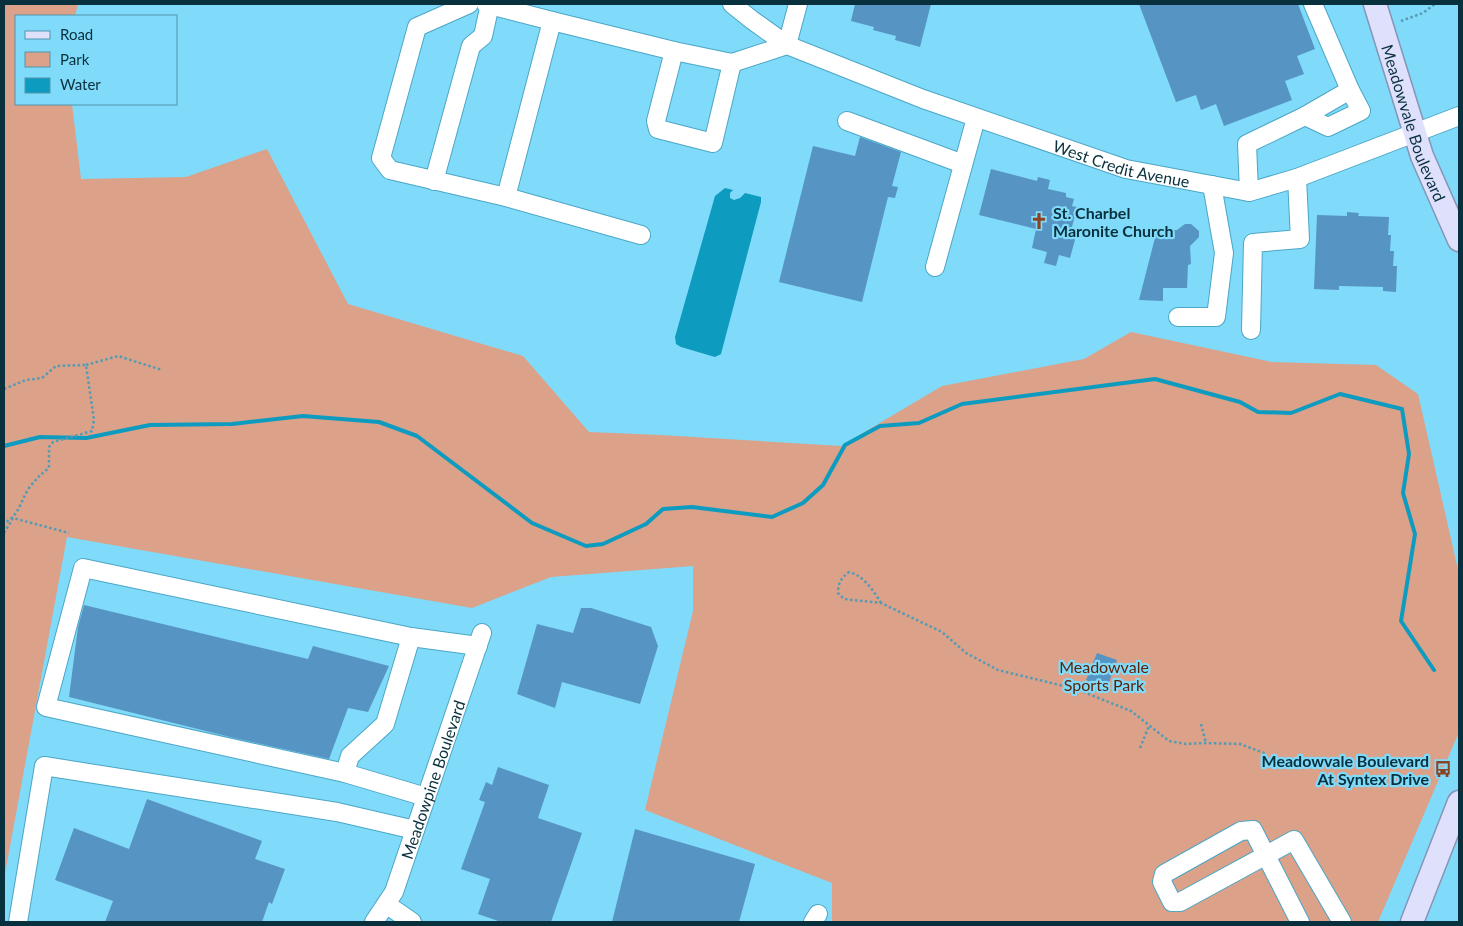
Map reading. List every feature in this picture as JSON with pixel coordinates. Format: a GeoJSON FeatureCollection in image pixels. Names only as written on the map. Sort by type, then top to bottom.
{"type":"FeatureCollection","features":[{"type":"Feature","properties":{"kind":"main road","name":"Meadowvale Boulevard"},"geometry":{"type":"LineString","coordinates":[[1375,4],[1414,134],[1459,240]]}},
{"type":"Feature","properties":{"kind":"main road"},"geometry":{"type":"LineString","coordinates":[[1412,922],[1459,802]]}},
{"type":"Feature","properties":{"kind":"street"},"geometry":{"type":"LineString","coordinates":[[469,4],[417,27],[382,158],[390,170],[506,197],[641,234]]}},
{"type":"Feature","properties":{"kind":"street"},"geometry":{"type":"LineString","coordinates":[[434,181],[471,46],[483,36],[488,4],[674,51],[732,63],[787,44],[798,4]]}},
{"type":"Feature","properties":{"kind":"street","name":"West Credit Avenue"},"geometry":{"type":"LineString","coordinates":[[732,4],[787,44],[923,100],[1126,169],[1248,192],[1297,178],[1459,116]]}},
{"type":"Feature","properties":{"kind":"street"},"geometry":{"type":"LineString","coordinates":[[1305,116],[1328,127],[1361,111],[1313,4]]}},
{"type":"Feature","properties":{"kind":"street"},"geometry":{"type":"LineString","coordinates":[[506,197],[552,21]]}},
{"type":"Feature","properties":{"kind":"street"},"geometry":{"type":"LineString","coordinates":[[674,51],[656,121],[658,129],[713,143],[732,63]]}},
{"type":"Feature","properties":{"kind":"street"},"geometry":{"type":"LineString","coordinates":[[1248,192],[1247,144],[1305,116],[1350,90]]}},
{"type":"Feature","properties":{"kind":"street"},"geometry":{"type":"LineString","coordinates":[[935,266],[976,118]]}},
{"type":"Feature","properties":{"kind":"street"},"geometry":{"type":"LineString","coordinates":[[848,121],[963,164]]}},
{"type":"Feature","properties":{"kind":"street"},"geometry":{"type":"LineString","coordinates":[[1251,330],[1253,243],[1300,239],[1297,178]]}},
{"type":"Feature","properties":{"kind":"street"},"geometry":{"type":"LineString","coordinates":[[1178,317],[1216,317],[1224,253],[1212,185]]}},
{"type":"Feature","properties":{"kind":"street"},"geometry":{"type":"LineString","coordinates":[[345,773],[350,756],[385,724],[411,638],[83,568],[46,706],[345,773],[426,797]]}},
{"type":"Feature","properties":{"kind":"street","name":"Meadowpine Boulevard"},"geometry":{"type":"LineString","coordinates":[[374,922],[394,892],[480,640],[411,638]]}},
{"type":"Feature","properties":{"kind":"street"},"geometry":{"type":"LineString","coordinates":[[18,922],[44,766],[337,812],[415,830]]}},
{"type":"Feature","properties":{"kind":"street"},"geometry":{"type":"LineString","coordinates":[[1300,922],[1266,855],[1253,830],[1241,831],[1164,874],[1162,882],[1172,902],[1180,902],[1266,855],[1294,840],[1341,921]]}},
{"type":"Feature","properties":{"kind":"street"},"geometry":{"type":"LineString","coordinates":[[386,904],[412,922]]}},
{"type":"Feature","properties":{"kind":"path"},"geometry":{"type":"LineString","coordinates":[[1401,21],[1423,13],[1435,4]]}},
{"type":"Feature","properties":{"kind":"path"},"geometry":{"type":"LineString","coordinates":[[4,389],[26,380],[42,378],[56,366],[86,365],[118,356],[162,370]]}},
{"type":"Feature","properties":{"kind":"path"},"geometry":{"type":"LineString","coordinates":[[4,533],[36,478],[49,468],[49,447],[53,442],[92,431],[94,420],[86,365]]}},
{"type":"Feature","properties":{"kind":"path"},"geometry":{"type":"LineString","coordinates":[[4,522],[13,518],[69,533]]}},
{"type":"Feature","properties":{"kind":"path"},"geometry":{"type":"LineString","coordinates":[[880,603],[874,592],[856,574],[849,572],[842,576],[838,585],[838,593],[844,599],[880,603],[942,632],[966,653],[998,670],[1076,689],[1131,711],[1169,741],[1186,744],[1240,744],[1267,754]]}},
{"type":"Feature","properties":{"kind":"path"},"geometry":{"type":"LineString","coordinates":[[1200,724],[1206,743]]}},
{"type":"Feature","properties":{"kind":"path"},"geometry":{"type":"LineString","coordinates":[[1140,748],[1149,726]]}},
{"type":"Feature","properties":{"kind":"green space","name":"Meadowvale Sports Park"},"geometry":{"type":"Polygon","coordinates":[[[4,4],[78,4],[75,15],[15,15],[15,105],[72,105],[81,179],[186,177],[267,149],[348,304],[523,356],[589,432],[841,446],[942,386],[1084,359],[1131,332],[1272,362],[1376,365],[1418,394],[1459,574],[1459,732],[1378,922],[832,922],[832,883],[645,810],[693,611],[693,566],[551,577],[472,608],[67,537],[4,879],[4,4]]]}},
{"type":"Feature","properties":{"kind":"water"},"geometry":{"type":"Polygon","coordinates":[[[725,188],[733,190],[730,193],[730,198],[734,200],[740,198],[745,193],[761,197],[761,202],[721,354],[715,357],[681,347],[676,344],[675,337],[715,196],[725,188]]]}},
{"type":"Feature","properties":{"kind":"building"},"geometry":{"type":"Polygon","coordinates":[[[855,4],[931,4],[920,47],[895,40],[896,36],[873,30],[874,27],[851,21],[855,4]]]}},
{"type":"Feature","properties":{"kind":"building"},"geometry":{"type":"Polygon","coordinates":[[[1139,4],[1298,4],[1315,49],[1297,56],[1304,74],[1285,81],[1292,100],[1224,126],[1216,104],[1201,110],[1196,95],[1176,102],[1139,4]]]}},
{"type":"Feature","properties":{"kind":"building"},"geometry":{"type":"Polygon","coordinates":[[[860,137],[901,152],[892,186],[898,187],[895,198],[888,197],[862,302],[779,282],[813,146],[855,156],[860,137]]]}},
{"type":"Feature","properties":{"kind":"building","name":"St. Charbel Maronite Church"},"geometry":{"type":"Polygon","coordinates":[[[991,169],[1037,181],[1038,177],[1050,180],[1048,189],[1066,193],[1066,197],[1074,199],[1072,206],[1077,207],[1072,227],[1078,229],[1070,258],[1059,255],[1056,266],[1044,263],[1047,252],[1032,248],[1036,229],[979,215],[991,169]]]}},
{"type":"Feature","properties":{"kind":"building"},"geometry":{"type":"Polygon","coordinates":[[[1347,212],[1359,213],[1358,216],[1389,217],[1388,235],[1391,235],[1390,251],[1394,251],[1393,266],[1397,266],[1396,292],[1383,291],[1383,287],[1339,286],[1339,290],[1314,289],[1317,215],[1347,216],[1347,212]]]}},
{"type":"Feature","properties":{"kind":"building"},"geometry":{"type":"Polygon","coordinates":[[[1185,224],[1191,224],[1199,231],[1199,237],[1190,246],[1191,264],[1188,265],[1187,288],[1163,288],[1163,301],[1139,300],[1157,230],[1177,230],[1185,224]]]}},
{"type":"Feature","properties":{"kind":"building"},"geometry":{"type":"Polygon","coordinates":[[[84,605],[308,659],[313,646],[389,666],[368,712],[348,708],[329,759],[234,738],[69,697],[78,627],[84,605]]]}},
{"type":"Feature","properties":{"kind":"building"},"geometry":{"type":"Polygon","coordinates":[[[581,608],[591,608],[651,627],[658,646],[640,704],[562,682],[555,708],[517,694],[537,624],[573,633],[581,608]]]}},
{"type":"Feature","properties":{"kind":"building"},"geometry":{"type":"Polygon","coordinates":[[[1097,653],[1117,660],[1107,688],[1086,680],[1097,653]]]}},
{"type":"Feature","properties":{"kind":"building"},"geometry":{"type":"Polygon","coordinates":[[[498,767],[549,785],[538,818],[582,833],[551,922],[501,922],[478,914],[490,879],[461,869],[485,802],[479,800],[486,782],[492,785],[498,767]]]}},
{"type":"Feature","properties":{"kind":"building"},"geometry":{"type":"Polygon","coordinates":[[[147,799],[262,841],[255,859],[285,869],[272,904],[269,902],[262,922],[105,922],[113,901],[55,880],[74,828],[129,849],[147,799]]]}},
{"type":"Feature","properties":{"kind":"building"},"geometry":{"type":"Polygon","coordinates":[[[635,829],[755,864],[739,922],[612,922],[635,829]]]}},
{"type":"Feature","properties":{"kind":"waterway"},"geometry":{"type":"LineString","coordinates":[[4,446],[40,437],[86,438],[150,425],[232,424],[303,416],[379,422],[417,436],[532,523],[586,546],[603,544],[646,524],[663,509],[692,507],[772,517],[803,503],[823,485],[845,445],[880,426],[919,423],[962,404],[1155,379],[1240,402],[1258,412],[1291,413],[1340,394],[1402,409],[1409,454],[1403,493],[1415,534],[1401,621],[1434,670]]}},
{"type":"Feature","properties":{"kind":"place","name":"St. Charbel Maronite Church"},"geometry":{"type":"Point","coordinates":[1039,221]}},
{"type":"Feature","properties":{"kind":"place","name":"Meadowvale Boulevard At Syntex Drive"},"geometry":{"type":"Point","coordinates":[1443,769]}}]}
